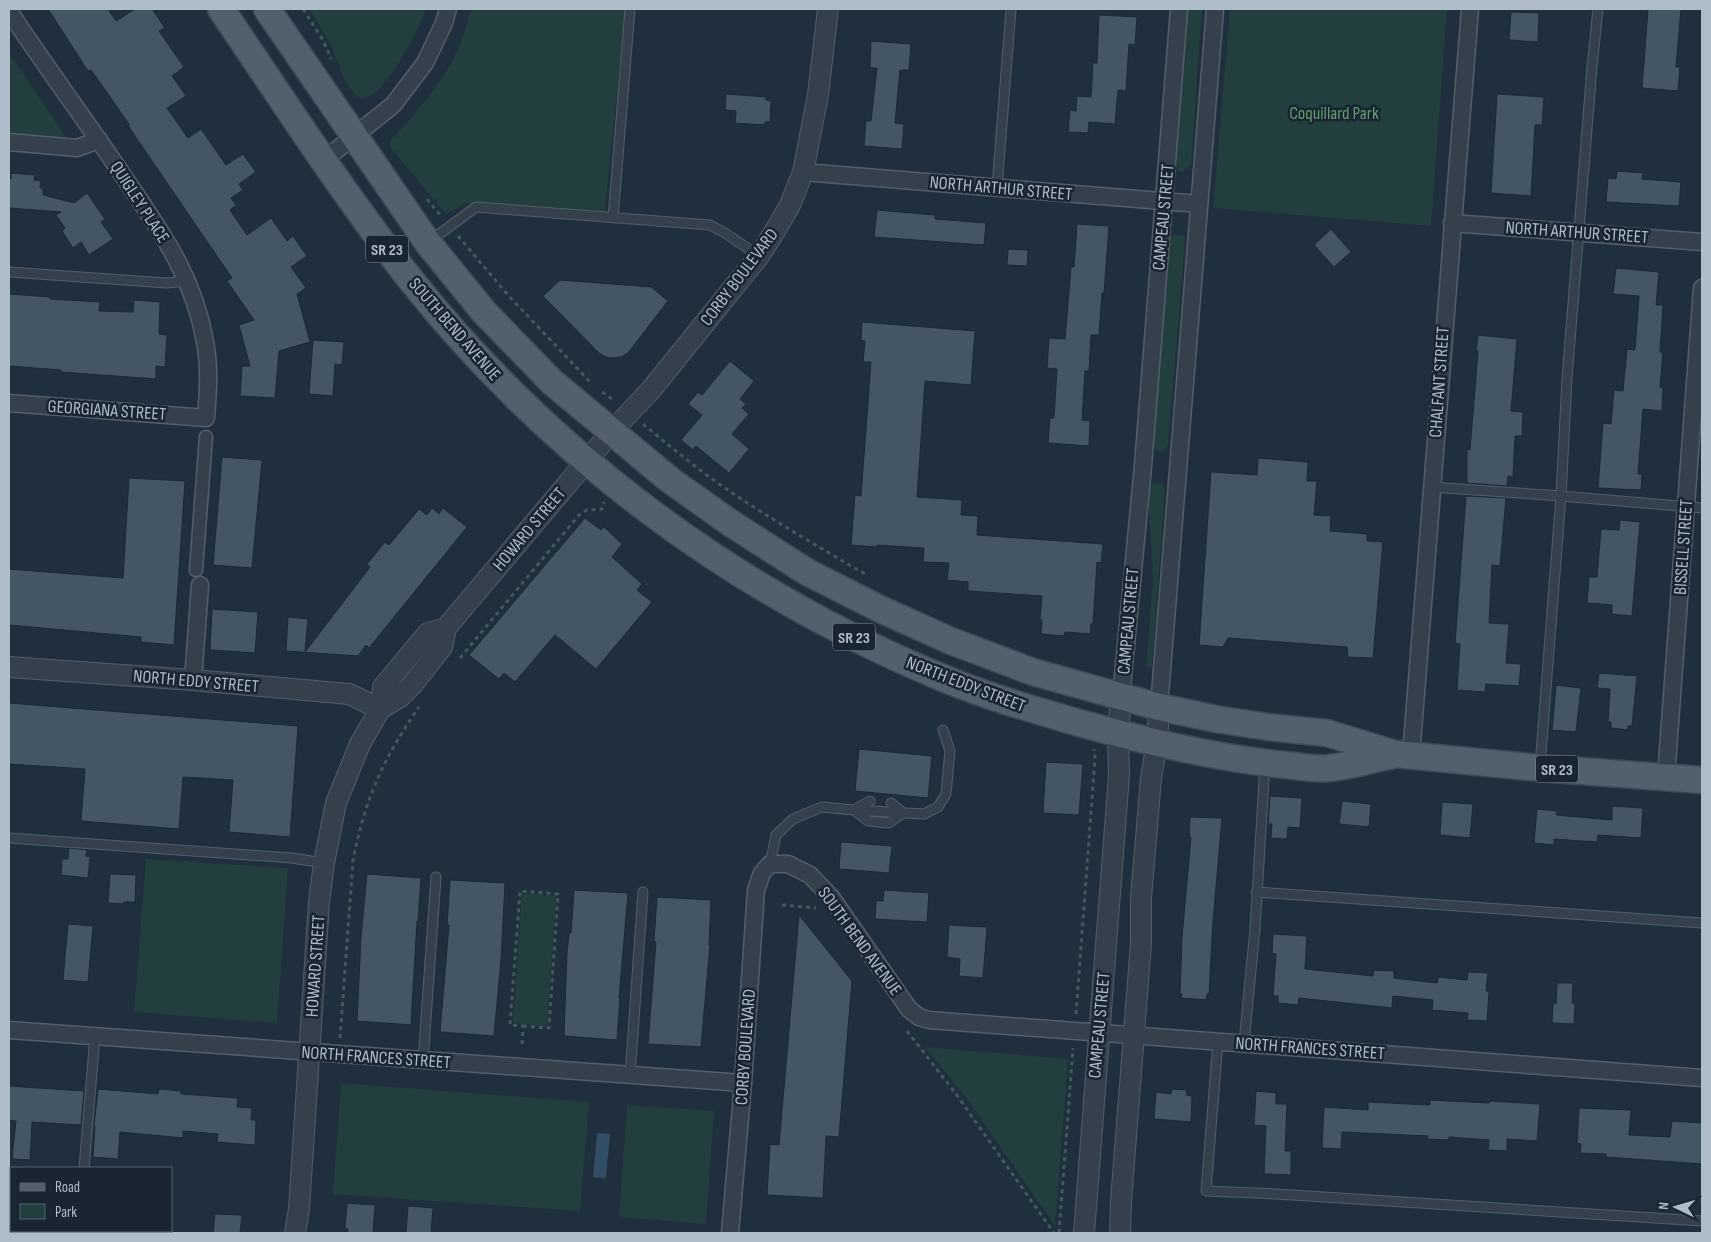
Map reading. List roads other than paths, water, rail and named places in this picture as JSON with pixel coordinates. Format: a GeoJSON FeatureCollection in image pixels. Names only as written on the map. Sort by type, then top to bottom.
{"type":"FeatureCollection","features":[{"type":"Feature","properties":{"kind":"main road","name":"SOUTH BEND AVENUE"},"geometry":{"type":"LineString","coordinates":[[221,9],[324,160],[412,281],[461,339],[520,402],[586,462]]}},
{"type":"Feature","properties":{"kind":"main road","name":"SOUTH BEND AVENUE"},"geometry":{"type":"LineString","coordinates":[[266,9],[428,243],[484,312],[552,382],[612,431]]}},
{"type":"Feature","properties":{"kind":"main road","name":"NORTH EDDY STREET"},"geometry":{"type":"LineString","coordinates":[[612,431],[670,480],[729,522],[815,576],[880,609],[951,641],[1033,672],[1159,707],[1216,719],[1268,727],[1327,732],[1403,755],[1540,768],[1702,780]]}},
{"type":"Feature","properties":{"kind":"main road","name":"NORTH EDDY STREET"},"geometry":{"type":"LineString","coordinates":[[586,462],[711,557],[807,613],[944,678],[1026,708],[1157,743],[1265,763],[1326,769],[1403,755]]}},
{"type":"Feature","properties":{"kind":"street"},"geometry":{"type":"LineString","coordinates":[[324,160],[392,105],[425,63],[448,9]]}},
{"type":"Feature","properties":{"kind":"street","name":"CORBY BOULEVARD"},"geometry":{"type":"LineString","coordinates":[[612,431],[650,391],[760,256],[790,205],[803,172],[818,95],[828,9]]}},
{"type":"Feature","properties":{"kind":"street","name":"CAMPEAU STREET"},"geometry":{"type":"LineString","coordinates":[[1084,1233],[1119,775],[1118,733],[1143,466],[1179,9]]}},
{"type":"Feature","properties":{"kind":"street","name":"CAMPEAU STREET"},"geometry":{"type":"LineString","coordinates":[[1120,1233],[1141,942],[1141,898],[1151,778],[1157,743],[1215,9]]}},
{"type":"Feature","properties":{"kind":"street","name":"CHALFANT STREET"},"geometry":{"type":"LineString","coordinates":[[1403,755],[1431,487],[1470,9]]}},
{"type":"Feature","properties":{"kind":"street","name":"QUIGLEY PLACE"},"geometry":{"type":"LineString","coordinates":[[9,11],[14,29],[99,140],[160,229],[179,261],[188,281],[206,343],[208,380],[206,418]]}},
{"type":"Feature","properties":{"kind":"street"},"geometry":{"type":"LineString","coordinates":[[9,142],[77,148],[99,140]]}},
{"type":"Feature","properties":{"kind":"street","name":"NORTH ARTHUR STREET"},"geometry":{"type":"LineString","coordinates":[[803,172],[1199,204]]}},
{"type":"Feature","properties":{"kind":"street","name":"NORTH ARTHUR STREET"},"geometry":{"type":"LineString","coordinates":[[1452,223],[1702,242]]}},
{"type":"Feature","properties":{"kind":"street","name":"BISSELL STREET"},"geometry":{"type":"LineString","coordinates":[[1666,777],[1702,288]]}},
{"type":"Feature","properties":{"kind":"street","name":"GEORGIANA STREET"},"geometry":{"type":"LineString","coordinates":[[9,403],[206,418]]}},
{"type":"Feature","properties":{"kind":"street","name":"HOWARD STREET"},"geometry":{"type":"LineString","coordinates":[[295,1233],[319,902],[332,821],[341,787],[360,744],[380,709],[400,698],[413,684],[442,647],[446,628],[612,431]]}},
{"type":"Feature","properties":{"kind":"street"},"geometry":{"type":"LineString","coordinates":[[193,680],[206,437]]}},
{"type":"Feature","properties":{"kind":"street","name":"NORTH EDDY STREET"},"geometry":{"type":"LineString","coordinates":[[9,667],[193,680],[349,694],[380,709]]}},
{"type":"Feature","properties":{"kind":"street","name":"CORBY BOULEVARD"},"geometry":{"type":"LineString","coordinates":[[730,1233],[743,1083],[756,890],[762,873],[770,864]]}},
{"type":"Feature","properties":{"kind":"street","name":"SOUTH BEND AVENUE"},"geometry":{"type":"LineString","coordinates":[[770,864],[788,864],[810,875],[831,897],[909,1009],[919,1017]]}},
{"type":"Feature","properties":{"kind":"street","name":"NORTH FRANCES STREET"},"geometry":{"type":"LineString","coordinates":[[919,1017],[941,1022],[1702,1078]]}},
{"type":"Feature","properties":{"kind":"street","name":"NORTH FRANCES STREET"},"geometry":{"type":"LineString","coordinates":[[9,1030],[743,1083]]}},
{"type":"Feature","properties":{"kind":"lane"},"geometry":{"type":"LineString","coordinates":[[613,218],[630,9]]}},
{"type":"Feature","properties":{"kind":"lane"},"geometry":{"type":"LineString","coordinates":[[997,187],[1011,9]]}},
{"type":"Feature","properties":{"kind":"lane"},"geometry":{"type":"LineString","coordinates":[[1540,768],[1568,378],[1598,9]]}},
{"type":"Feature","properties":{"kind":"lane"},"geometry":{"type":"LineString","coordinates":[[428,243],[476,207],[710,225],[760,256]]}},
{"type":"Feature","properties":{"kind":"lane"},"geometry":{"type":"LineString","coordinates":[[9,272],[167,283],[188,281]]}},
{"type":"Feature","properties":{"kind":"lane"},"geometry":{"type":"LineString","coordinates":[[1431,487],[1702,508]]}},
{"type":"Feature","properties":{"kind":"lane"},"geometry":{"type":"LineString","coordinates":[[770,864],[776,835],[793,819],[822,807],[854,810],[868,821],[889,823],[903,814],[924,814],[938,807],[946,794],[950,751],[943,730]]}},
{"type":"Feature","properties":{"kind":"lane"},"geometry":{"type":"LineString","coordinates":[[1244,1043],[1255,929],[1265,763]]}},
{"type":"Feature","properties":{"kind":"lane"},"geometry":{"type":"LineString","coordinates":[[854,810],[870,801]]}},
{"type":"Feature","properties":{"kind":"lane"},"geometry":{"type":"LineString","coordinates":[[891,803],[903,814]]}},
{"type":"Feature","properties":{"kind":"lane"},"geometry":{"type":"LineString","coordinates":[[9,838],[292,858],[324,863]]}},
{"type":"Feature","properties":{"kind":"lane"},"geometry":{"type":"LineString","coordinates":[[423,1061],[436,877]]}},
{"type":"Feature","properties":{"kind":"lane"},"geometry":{"type":"LineString","coordinates":[[630,1076],[643,892]]}},
{"type":"Feature","properties":{"kind":"lane"},"geometry":{"type":"LineString","coordinates":[[1256,892],[1702,922]]}},
{"type":"Feature","properties":{"kind":"lane"},"geometry":{"type":"LineString","coordinates":[[84,1167],[95,1036]]}},
{"type":"Feature","properties":{"kind":"lane"},"geometry":{"type":"LineString","coordinates":[[1218,1042],[1206,1191],[1702,1220]]}},
{"type":"Feature","properties":{"kind":"water"},"geometry":{"type":"Polygon","coordinates":[[[597,1133],[610,1134],[606,1178],[593,1177],[597,1133]]]}},
{"type":"Feature","properties":{"kind":"park label","name":"Coquillard Park"},"geometry":{"type":"Point","coordinates":[1334,113]}}]}
